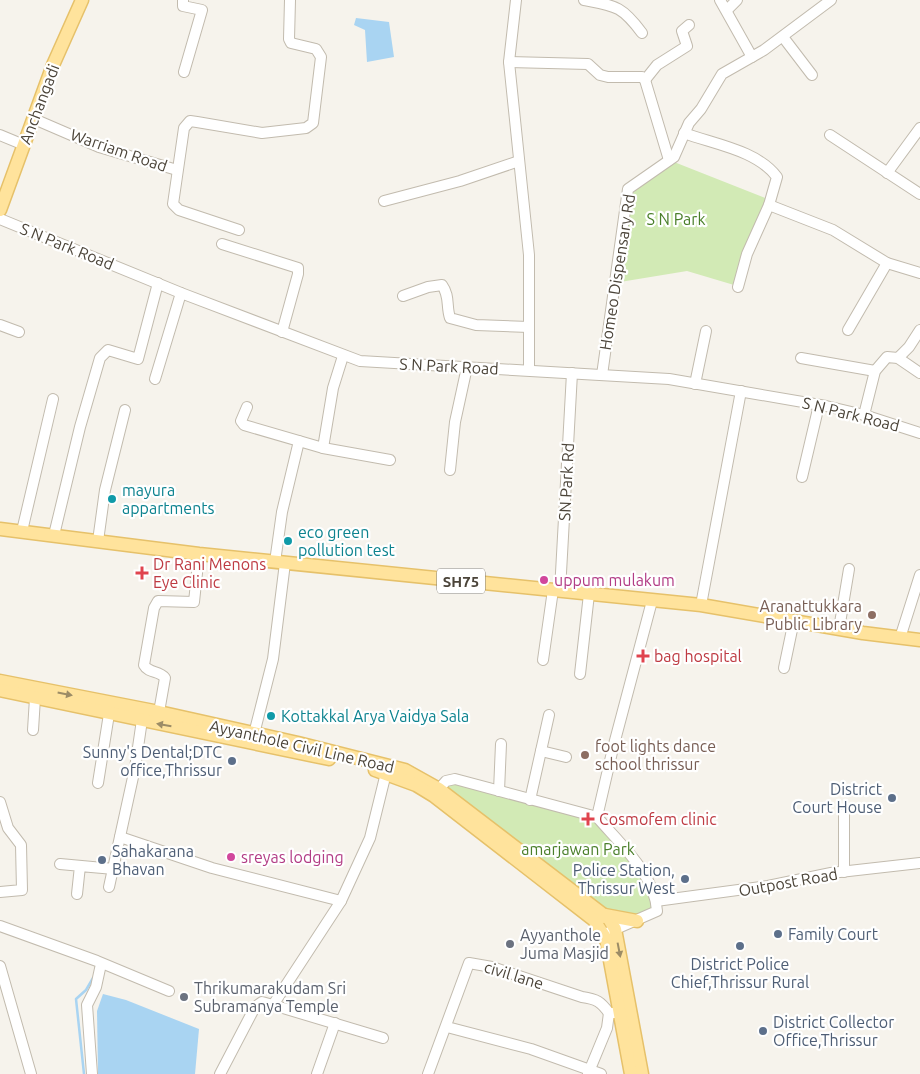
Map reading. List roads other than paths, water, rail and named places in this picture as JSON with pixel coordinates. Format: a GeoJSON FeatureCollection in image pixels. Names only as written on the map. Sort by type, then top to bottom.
{"type":"FeatureCollection","features":[{"type":"Feature","properties":{"kind":"main road","name":"Anchangadi"},"geometry":{"type":"LineString","coordinates":[[0,210],[53,65],[82,0]]}},
{"type":"Feature","properties":{"kind":"main road","name":"SH75"},"geometry":{"type":"LineString","coordinates":[[0,530],[22,531],[280,563],[701,605],[839,629],[920,640]]}},
{"type":"Feature","properties":{"kind":"main road","name":"Ayyanthole Civil Line Road"},"geometry":{"type":"LineString","coordinates":[[0,681],[32,694],[109,714],[143,715],[159,712],[254,734],[284,744]]}},
{"type":"Feature","properties":{"kind":"main road","name":"Ayyanthole Civil Line Road"},"geometry":{"type":"LineString","coordinates":[[0,690],[32,694],[143,715],[284,744],[387,768],[439,789],[601,918],[609,931],[631,1074]]}},
{"type":"Feature","properties":{"kind":"main road","name":"Ayyanthole Civil Line Road"},"geometry":{"type":"LineString","coordinates":[[418,781],[442,802],[601,918]]}},
{"type":"Feature","properties":{"kind":"main road"},"geometry":{"type":"LineString","coordinates":[[601,918],[637,921]]}},
{"type":"Feature","properties":{"kind":"main road","name":"Ayyanthole Civil Line Road"},"geometry":{"type":"LineString","coordinates":[[620,1010],[642,1074]]}},
{"type":"Feature","properties":{"kind":"street"},"geometry":{"type":"LineString","coordinates":[[183,0],[183,6],[202,10],[184,72]]}},
{"type":"Feature","properties":{"kind":"street"},"geometry":{"type":"LineString","coordinates":[[239,230],[179,210],[173,204],[184,128],[190,121],[262,133],[306,128],[313,123],[321,57],[316,49],[291,43],[289,39],[290,0]]}},
{"type":"Feature","properties":{"kind":"street"},"geometry":{"type":"LineString","coordinates":[[516,0],[509,62],[529,255],[529,370]]}},
{"type":"Feature","properties":{"kind":"street"},"geometry":{"type":"LineString","coordinates":[[584,0],[620,9],[628,13],[642,33]]}},
{"type":"Feature","properties":{"kind":"street"},"geometry":{"type":"LineString","coordinates":[[720,0],[752,57]]}},
{"type":"Feature","properties":{"kind":"street"},"geometry":{"type":"LineString","coordinates":[[727,10],[737,0]]}},
{"type":"Feature","properties":{"kind":"street","name":"Homeo Dispensary Rd"},"geometry":{"type":"LineString","coordinates":[[602,375],[628,189],[669,160],[679,148],[684,133],[702,109],[722,74],[764,50],[831,0]]}},
{"type":"Feature","properties":{"kind":"street"},"geometry":{"type":"LineString","coordinates":[[645,80],[657,65],[687,46],[682,31],[689,25]]}},
{"type":"Feature","properties":{"kind":"street"},"geometry":{"type":"LineString","coordinates":[[783,37],[812,75]]}},
{"type":"Feature","properties":{"kind":"street"},"geometry":{"type":"LineString","coordinates":[[509,62],[588,64],[600,75],[608,77],[637,76],[645,80],[669,160]]}},
{"type":"Feature","properties":{"kind":"street","name":"Warriam Road"},"geometry":{"type":"LineString","coordinates":[[34,119],[99,147],[177,170]]}},
{"type":"Feature","properties":{"kind":"street"},"geometry":{"type":"LineString","coordinates":[[887,173],[920,128]]}},
{"type":"Feature","properties":{"kind":"street"},"geometry":{"type":"LineString","coordinates":[[684,133],[750,157],[768,166],[776,177],[769,205],[747,254],[738,287]]}},
{"type":"Feature","properties":{"kind":"street"},"geometry":{"type":"LineString","coordinates":[[0,135],[24,145]]}},
{"type":"Feature","properties":{"kind":"street"},"geometry":{"type":"LineString","coordinates":[[830,135],[920,194]]}},
{"type":"Feature","properties":{"kind":"street"},"geometry":{"type":"LineString","coordinates":[[384,201],[460,181],[519,162]]}},
{"type":"Feature","properties":{"kind":"street"},"geometry":{"type":"LineString","coordinates":[[769,205],[833,230],[886,263],[920,273]]}},
{"type":"Feature","properties":{"kind":"street","name":"S N Park Road"},"geometry":{"type":"LineString","coordinates":[[0,219],[181,293],[360,361],[669,379],[819,405],[864,415],[920,432]]}},
{"type":"Feature","properties":{"kind":"street"},"geometry":{"type":"LineString","coordinates":[[222,244],[298,268],[282,332]]}},
{"type":"Feature","properties":{"kind":"street"},"geometry":{"type":"LineString","coordinates":[[848,330],[886,263]]}},
{"type":"Feature","properties":{"kind":"street"},"geometry":{"type":"LineString","coordinates":[[54,535],[80,427],[100,358],[108,350],[138,359],[158,283]]}},
{"type":"Feature","properties":{"kind":"street"},"geometry":{"type":"LineString","coordinates":[[403,296],[428,287],[442,285],[448,294],[447,309],[450,318],[476,324],[530,327]]}},
{"type":"Feature","properties":{"kind":"street"},"geometry":{"type":"LineString","coordinates":[[155,380],[181,293]]}},
{"type":"Feature","properties":{"kind":"street"},"geometry":{"type":"LineString","coordinates":[[0,325],[19,332]]}},
{"type":"Feature","properties":{"kind":"street"},"geometry":{"type":"LineString","coordinates":[[898,358],[909,347],[920,330]]}},
{"type":"Feature","properties":{"kind":"street"},"geometry":{"type":"LineString","coordinates":[[695,384],[706,332]]}},
{"type":"Feature","properties":{"kind":"street"},"geometry":{"type":"LineString","coordinates":[[323,448],[333,388],[343,356]]}},
{"type":"Feature","properties":{"kind":"street"},"geometry":{"type":"LineString","coordinates":[[864,415],[875,371],[887,357],[898,358],[920,373]]}},
{"type":"Feature","properties":{"kind":"street"},"geometry":{"type":"LineString","coordinates":[[801,358],[875,371]]}},
{"type":"Feature","properties":{"kind":"street"},"geometry":{"type":"LineString","coordinates":[[450,470],[455,422],[467,367]]}},
{"type":"Feature","properties":{"kind":"street","name":"SN Park Rd"},"geometry":{"type":"LineString","coordinates":[[543,660],[556,590],[572,373]]}},
{"type":"Feature","properties":{"kind":"street"},"geometry":{"type":"LineString","coordinates":[[701,605],[741,391]]}},
{"type":"Feature","properties":{"kind":"street"},"geometry":{"type":"LineString","coordinates":[[22,531],[53,399]]}},
{"type":"Feature","properties":{"kind":"street"},"geometry":{"type":"LineString","coordinates":[[802,477],[819,405]]}},
{"type":"Feature","properties":{"kind":"street"},"geometry":{"type":"LineString","coordinates":[[247,407],[241,424],[323,448],[390,460]]}},
{"type":"Feature","properties":{"kind":"street"},"geometry":{"type":"LineString","coordinates":[[98,541],[105,490],[125,410]]}},
{"type":"Feature","properties":{"kind":"street"},"geometry":{"type":"LineString","coordinates":[[254,734],[273,659],[282,512],[299,441]]}},
{"type":"Feature","properties":{"kind":"street"},"geometry":{"type":"LineString","coordinates":[[159,712],[165,678],[148,670],[144,665],[154,608],[158,601],[194,602],[199,554]]}},
{"type":"Feature","properties":{"kind":"street"},"geometry":{"type":"LineString","coordinates":[[839,629],[849,569]]}},
{"type":"Feature","properties":{"kind":"street"},"geometry":{"type":"LineString","coordinates":[[900,638],[920,575]]}},
{"type":"Feature","properties":{"kind":"street"},"geometry":{"type":"LineString","coordinates":[[580,674],[589,594]]}},
{"type":"Feature","properties":{"kind":"street"},"geometry":{"type":"LineString","coordinates":[[597,817],[613,748],[652,601]]}},
{"type":"Feature","properties":{"kind":"street"},"geometry":{"type":"LineString","coordinates":[[784,668],[794,620]]}},
{"type":"Feature","properties":{"kind":"street"},"geometry":{"type":"LineString","coordinates":[[32,694],[32,730]]}},
{"type":"Feature","properties":{"kind":"street"},"geometry":{"type":"LineString","coordinates":[[98,783],[109,714]]}},
{"type":"Feature","properties":{"kind":"street"},"geometry":{"type":"LineString","coordinates":[[109,888],[135,768],[143,715]]}},
{"type":"Feature","properties":{"kind":"street"},"geometry":{"type":"LineString","coordinates":[[530,800],[549,715]]}},
{"type":"Feature","properties":{"kind":"street"},"geometry":{"type":"LineString","coordinates":[[499,791],[501,744]]}},
{"type":"Feature","properties":{"kind":"street"},"geometry":{"type":"LineString","coordinates":[[541,750],[566,757]]}},
{"type":"Feature","properties":{"kind":"street"},"geometry":{"type":"LineString","coordinates":[[273,1005],[341,901],[370,838],[387,768]]}},
{"type":"Feature","properties":{"kind":"street"},"geometry":{"type":"LineString","coordinates":[[439,789],[446,781],[454,779],[597,817],[641,870],[654,890],[656,901],[657,911],[637,921],[609,931]]}},
{"type":"Feature","properties":{"kind":"street"},"geometry":{"type":"LineString","coordinates":[[0,802],[3,819],[20,845],[22,890],[0,892]]}},
{"type":"Feature","properties":{"kind":"street"},"geometry":{"type":"LineString","coordinates":[[844,814],[844,872]]}},
{"type":"Feature","properties":{"kind":"street"},"geometry":{"type":"LineString","coordinates":[[120,837],[212,868],[341,901]]}},
{"type":"Feature","properties":{"kind":"street","name":"Outpost Road"},"geometry":{"type":"LineString","coordinates":[[656,901],[768,886],[815,875],[920,863]]}},
{"type":"Feature","properties":{"kind":"street"},"geometry":{"type":"LineString","coordinates":[[60,864],[114,869]]}},
{"type":"Feature","properties":{"kind":"street"},"geometry":{"type":"LineString","coordinates":[[77,894],[80,866],[114,869]]}},
{"type":"Feature","properties":{"kind":"street"},"geometry":{"type":"LineString","coordinates":[[0,926],[169,991]]}},
{"type":"Feature","properties":{"kind":"street","name":"civil lane"},"geometry":{"type":"LineString","coordinates":[[428,1074],[464,971],[469,963],[492,967],[577,996],[596,999],[604,1005],[620,1010]]}},
{"type":"Feature","properties":{"kind":"street"},"geometry":{"type":"LineString","coordinates":[[92,1074],[87,1006],[96,988],[101,964]]}},
{"type":"Feature","properties":{"kind":"street"},"geometry":{"type":"LineString","coordinates":[[0,966],[30,1074]]}},
{"type":"Feature","properties":{"kind":"street"},"geometry":{"type":"LineString","coordinates":[[220,1074],[255,1007],[262,1002],[383,1038]]}},
{"type":"Feature","properties":{"kind":"street"},"geometry":{"type":"LineString","coordinates":[[589,1072],[607,1028],[620,1010]]}},
{"type":"Feature","properties":{"kind":"street"},"geometry":{"type":"LineString","coordinates":[[317,1074],[335,1023]]}},
{"type":"Feature","properties":{"kind":"street"},"geometry":{"type":"LineString","coordinates":[[446,1027],[531,1049],[589,1072],[601,1074]]}},
{"type":"Feature","properties":{"kind":"water"},"geometry":{"type":"Polygon","coordinates":[[[356,18],[389,22],[394,57],[367,62],[365,30],[354,25],[356,18]]]}},
{"type":"Feature","properties":{"kind":"water"},"geometry":{"type":"Polygon","coordinates":[[[103,994],[126,1000],[199,1029],[195,1074],[98,1074],[97,1011],[103,994]]]}},
{"type":"Feature","properties":{"kind":"waterway"},"geometry":{"type":"LineString","coordinates":[[84,1074],[76,999],[86,990],[93,978]]}},
{"type":"Feature","properties":{"kind":"place","name":"mayura appartments"},"geometry":{"type":"Point","coordinates":[112,499]}},
{"type":"Feature","properties":{"kind":"place","name":"eco green pollution test"},"geometry":{"type":"Point","coordinates":[288,541]}},
{"type":"Feature","properties":{"kind":"place","name":"Dr Rani Menons Eye Clinic"},"geometry":{"type":"Point","coordinates":[142,573]}},
{"type":"Feature","properties":{"kind":"place","name":"uppum mulakum"},"geometry":{"type":"Point","coordinates":[544,580]}},
{"type":"Feature","properties":{"kind":"place","name":"Aranattukkara Public Library"},"geometry":{"type":"Point","coordinates":[872,615]}},
{"type":"Feature","properties":{"kind":"place","name":"bag hospital"},"geometry":{"type":"Point","coordinates":[643,656]}},
{"type":"Feature","properties":{"kind":"place","name":"Kottakkal Arya Vaidya Sala"},"geometry":{"type":"Point","coordinates":[271,716]}},
{"type":"Feature","properties":{"kind":"place","name":"foot lights dance school thrissur"},"geometry":{"type":"Point","coordinates":[585,755]}},
{"type":"Feature","properties":{"kind":"place","name":"Sunny's Dental;DTC office,Thrissur"},"geometry":{"type":"Point","coordinates":[232,761]}},
{"type":"Feature","properties":{"kind":"place","name":"District Court House"},"geometry":{"type":"Point","coordinates":[892,798]}},
{"type":"Feature","properties":{"kind":"place","name":"Cosmofem clinic"},"geometry":{"type":"Point","coordinates":[588,819]}},
{"type":"Feature","properties":{"kind":"place","name":"sreyas lodging"},"geometry":{"type":"Point","coordinates":[231,857]}},
{"type":"Feature","properties":{"kind":"place","name":"Sahakarana Bhavan"},"geometry":{"type":"Point","coordinates":[102,860]}},
{"type":"Feature","properties":{"kind":"place","name":"Police Station, Thrissur West"},"geometry":{"type":"Point","coordinates":[685,879]}},
{"type":"Feature","properties":{"kind":"place","name":"Family Court"},"geometry":{"type":"Point","coordinates":[778,934]}},
{"type":"Feature","properties":{"kind":"place","name":"Ayyanthole Juma Masjid"},"geometry":{"type":"Point","coordinates":[510,944]}},
{"type":"Feature","properties":{"kind":"place","name":"District Police Chief,Thrissur Rural"},"geometry":{"type":"Point","coordinates":[740,946]}},
{"type":"Feature","properties":{"kind":"place","name":"Thrikumarakudam Sri Subramanya Temple"},"geometry":{"type":"Point","coordinates":[184,997]}},
{"type":"Feature","properties":{"kind":"place","name":"District Collector Office,Thrissur"},"geometry":{"type":"Point","coordinates":[763,1031]}},
{"type":"Feature","properties":{"kind":"park label","name":"S N Park"},"geometry":{"type":"Point","coordinates":[676,219]}},
{"type":"Feature","properties":{"kind":"park label","name":"amarjawan Park"},"geometry":{"type":"Point","coordinates":[578,849]}}]}
